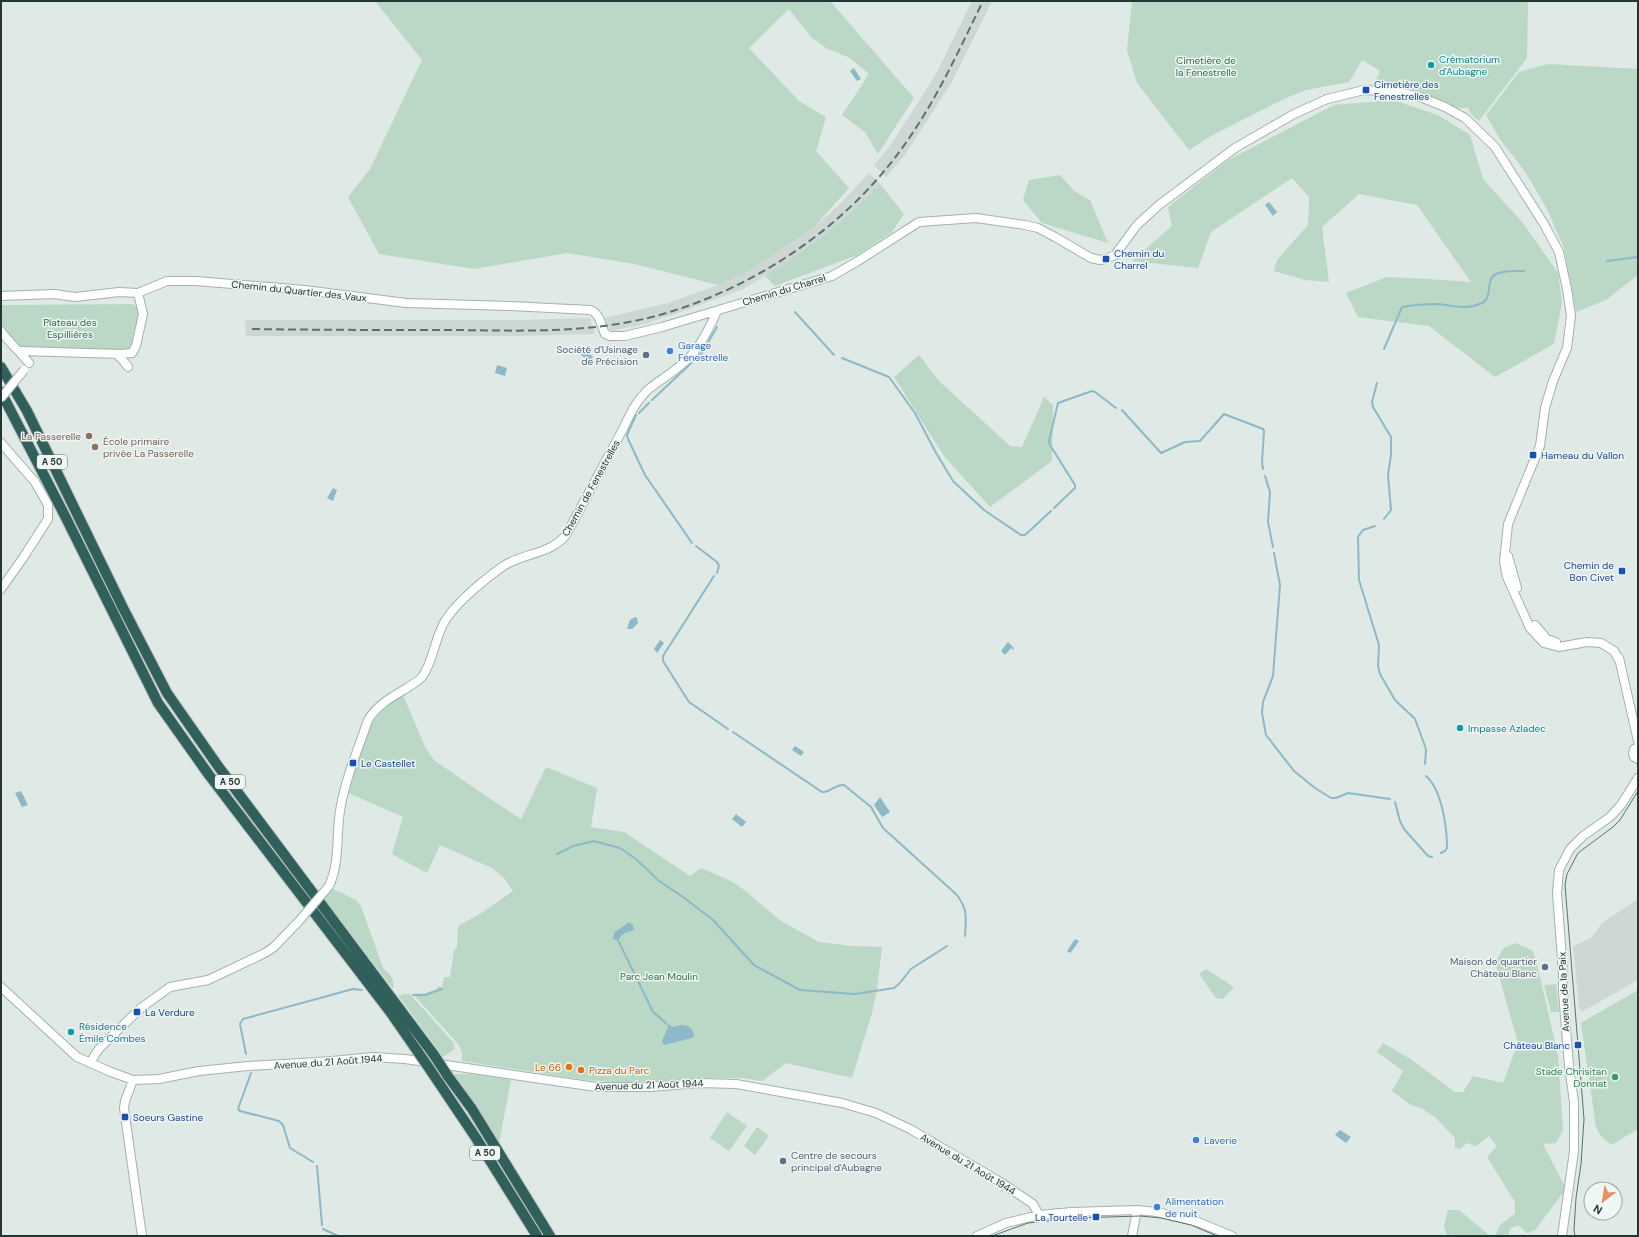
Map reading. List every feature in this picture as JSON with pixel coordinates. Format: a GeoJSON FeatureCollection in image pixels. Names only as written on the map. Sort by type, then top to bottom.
{"type":"FeatureCollection","features":[{"type":"Feature","properties":{"kind":"highway","name":"A 50"},"geometry":{"type":"LineString","coordinates":[[1,367],[27,411],[123,608],[167,693],[218,766],[434,1055],[472,1109],[550,1236]]}},
{"type":"Feature","properties":{"kind":"highway","name":"A 50"},"geometry":{"type":"LineString","coordinates":[[2,396],[65,516],[158,703],[209,775],[391,1013],[476,1138],[537,1236]]}},
{"type":"Feature","properties":{"kind":"street","name":"Chemin du Charrel"},"geometry":{"type":"LineString","coordinates":[[717,311],[832,276],[858,262],[918,222],[976,218],[1025,225],[1038,228],[1091,258],[1100,260],[1115,255],[1137,225],[1159,205],[1229,153],[1294,114],[1327,99],[1364,90],[1399,92],[1423,98],[1445,107],[1468,121],[1494,147],[1544,224],[1558,252],[1572,316],[1567,348],[1553,381],[1545,408],[1540,446],[1508,524],[1504,562],[1507,577],[1530,628],[1544,643],[1559,647],[1568,643],[1594,641],[1601,643],[1614,651],[1620,662],[1638,742]]}},
{"type":"Feature","properties":{"kind":"street","name":"Chemin du Quartier des Vaux"},"geometry":{"type":"LineString","coordinates":[[1,296],[54,294],[75,297],[119,292],[138,293],[167,281],[196,281],[305,290],[406,303],[590,310],[598,315],[605,334],[610,336],[625,336],[717,311]]}},
{"type":"Feature","properties":{"kind":"street"},"geometry":{"type":"LineString","coordinates":[[1,331],[10,343],[21,351],[39,353],[116,354],[132,352],[136,346],[143,314],[138,293]]}},
{"type":"Feature","properties":{"kind":"street","name":"Chemin de Fenestrelles"},"geometry":{"type":"LineString","coordinates":[[90,1063],[98,1050],[117,1030],[142,1008],[170,987],[208,980],[264,953],[274,947],[299,922],[329,886],[332,879],[337,857],[340,812],[345,789],[368,720],[374,710],[421,678],[428,668],[438,634],[445,620],[472,593],[502,567],[513,560],[561,542],[566,536],[623,429],[630,412],[647,391],[690,357],[717,311]]}},
{"type":"Feature","properties":{"kind":"street"},"geometry":{"type":"LineString","coordinates":[[21,351],[26,366]]}},
{"type":"Feature","properties":{"kind":"street"},"geometry":{"type":"LineString","coordinates":[[2,396],[26,366],[39,353]]}},
{"type":"Feature","properties":{"kind":"street"},"geometry":{"type":"LineString","coordinates":[[116,354],[128,367]]}},
{"type":"Feature","properties":{"kind":"street"},"geometry":{"type":"LineString","coordinates":[[1,443],[35,482],[48,505],[48,519],[1,589]]}},
{"type":"Feature","properties":{"kind":"street"},"geometry":{"type":"LineString","coordinates":[[1638,747],[1634,749],[1633,754],[1638,760]]}},
{"type":"Feature","properties":{"kind":"street","name":"Avenue de la Paix"},"geometry":{"type":"LineString","coordinates":[[1562,1236],[1574,1151],[1574,1102],[1569,1066],[1563,992],[1563,972],[1557,893],[1559,870],[1570,849],[1583,836],[1610,817],[1622,805],[1638,778]]}},
{"type":"Feature","properties":{"kind":"street"},"geometry":{"type":"LineString","coordinates":[[1,987],[77,1057],[121,1077],[133,1080],[124,1101],[124,1108],[142,1236]]}},
{"type":"Feature","properties":{"kind":"street","name":"Avenue du 21 Août 1944"},"geometry":{"type":"LineString","coordinates":[[133,1080],[159,1079],[199,1071],[373,1057],[405,1059],[596,1088],[650,1087],[699,1083],[746,1085],[842,1103],[876,1113],[896,1121],[1002,1183],[1033,1204],[1039,1215]]}},
{"type":"Feature","properties":{"kind":"street"},"geometry":{"type":"LineString","coordinates":[[1132,1236],[1137,1210]]}},
{"type":"Feature","properties":{"kind":"street"},"geometry":{"type":"LineString","coordinates":[[977,1236],[1006,1223],[1039,1215],[1079,1211],[1137,1210],[1157,1212],[1198,1222],[1232,1236]]}},
{"type":"Feature","properties":{"kind":"shaded area"},"geometry":{"type":"Polygon","coordinates":[[[972,1],[992,1],[952,82],[905,155],[886,177],[874,165],[889,147],[938,70],[972,1]]]}},
{"type":"Feature","properties":{"kind":"shaded area"},"geometry":{"type":"Polygon","coordinates":[[[869,173],[880,184],[857,208],[827,234],[796,257],[765,276],[743,289],[678,313],[645,324],[610,331],[605,318],[668,303],[718,285],[753,269],[814,227],[841,203],[869,173]]]}},
{"type":"Feature","properties":{"kind":"shaded area"},"geometry":{"type":"Polygon","coordinates":[[[590,318],[595,334],[515,336],[246,336],[245,320],[516,320],[590,318]]]}},
{"type":"Feature","properties":{"kind":"shaded area"},"geometry":{"type":"Polygon","coordinates":[[[1638,899],[1638,980],[1583,1011],[1580,1010],[1573,946],[1591,938],[1602,923],[1638,899]]]}},
{"type":"Feature","properties":{"kind":"green space"},"geometry":{"type":"Polygon","coordinates":[[[375,1],[830,1],[914,98],[878,154],[865,132],[842,115],[869,74],[850,58],[826,48],[811,37],[789,9],[749,48],[799,101],[826,117],[816,151],[849,188],[814,227],[753,269],[718,285],[634,264],[567,253],[474,269],[379,254],[348,197],[370,169],[422,60],[375,1]]]}},
{"type":"Feature","properties":{"kind":"green space","name":"Cimetière de la Fenestrelle"},"geometry":{"type":"Polygon","coordinates":[[[1132,1],[1528,1],[1527,58],[1479,121],[1471,114],[1468,108],[1457,108],[1424,93],[1376,80],[1380,71],[1362,60],[1349,82],[1306,90],[1286,98],[1211,136],[1189,150],[1137,83],[1127,50],[1132,1]]]}},
{"type":"Feature","properties":{"kind":"green space"},"geometry":{"type":"Polygon","coordinates":[[[1548,64],[1638,69],[1638,275],[1606,300],[1576,312],[1564,248],[1547,209],[1526,173],[1500,139],[1486,115],[1519,72],[1548,64]]]}},
{"type":"Feature","properties":{"kind":"green space"},"geometry":{"type":"Polygon","coordinates":[[[1393,100],[1438,115],[1470,135],[1483,179],[1523,223],[1558,273],[1562,302],[1554,344],[1495,377],[1429,326],[1358,317],[1346,293],[1387,277],[1471,282],[1417,205],[1359,194],[1322,227],[1329,282],[1305,280],[1274,271],[1277,260],[1308,225],[1309,197],[1292,178],[1211,232],[1198,268],[1132,261],[1172,226],[1168,207],[1228,160],[1334,105],[1393,100]]]}},
{"type":"Feature","properties":{"kind":"green space"},"geometry":{"type":"Polygon","coordinates":[[[1060,175],[1074,191],[1090,200],[1108,243],[1042,223],[1023,200],[1029,180],[1060,175]]]}},
{"type":"Feature","properties":{"kind":"green space"},"geometry":{"type":"Polygon","coordinates":[[[880,184],[904,214],[892,232],[857,255],[775,286],[765,276],[797,255],[840,223],[880,184]]]}},
{"type":"Feature","properties":{"kind":"green space","name":"Plateau des Espillières"},"geometry":{"type":"Polygon","coordinates":[[[132,304],[139,309],[140,314],[135,335],[133,335],[132,346],[128,350],[23,348],[16,345],[1,328],[1,305],[132,304]]]}},
{"type":"Feature","properties":{"kind":"green space"},"geometry":{"type":"Polygon","coordinates":[[[919,355],[939,381],[1010,446],[1022,447],[1044,397],[1053,405],[1052,461],[990,507],[944,456],[894,377],[919,355]]]}},
{"type":"Feature","properties":{"kind":"green space","name":"Parc Jean Moulin"},"geometry":{"type":"Polygon","coordinates":[[[403,695],[426,749],[434,760],[521,819],[546,767],[597,788],[591,827],[624,832],[690,876],[701,868],[731,881],[743,889],[781,921],[819,942],[851,946],[882,947],[877,990],[872,1013],[852,1078],[786,1063],[762,1081],[743,1078],[701,1078],[632,1083],[585,1080],[462,1061],[462,1052],[458,1044],[413,994],[426,993],[437,989],[438,986],[442,987],[444,977],[450,977],[454,950],[457,947],[458,926],[483,912],[513,891],[504,878],[492,868],[440,845],[427,873],[392,854],[403,817],[346,792],[361,747],[371,725],[387,705],[403,695]]]}},
{"type":"Feature","properties":{"kind":"green space"},"geometry":{"type":"Polygon","coordinates":[[[331,888],[356,900],[361,906],[383,968],[393,980],[393,989],[323,898],[331,888]]]}},
{"type":"Feature","properties":{"kind":"green space"},"geometry":{"type":"Polygon","coordinates":[[[1516,943],[1533,951],[1558,1056],[1563,1130],[1556,1143],[1543,1144],[1566,1189],[1535,1230],[1527,1233],[1518,1225],[1510,1229],[1508,1236],[1495,1236],[1500,1225],[1515,1214],[1515,1202],[1487,1157],[1497,1146],[1489,1136],[1476,1146],[1467,1143],[1460,1149],[1455,1148],[1455,1138],[1435,1117],[1421,1108],[1411,1105],[1392,1091],[1403,1071],[1377,1052],[1383,1043],[1412,1060],[1455,1092],[1463,1092],[1473,1076],[1503,1083],[1518,1043],[1495,962],[1504,948],[1516,943]]]}},
{"type":"Feature","properties":{"kind":"green space"},"geometry":{"type":"Polygon","coordinates":[[[1206,969],[1234,987],[1223,999],[1216,998],[1199,974],[1206,969]]]}},
{"type":"Feature","properties":{"kind":"green space"},"geometry":{"type":"Polygon","coordinates":[[[1556,984],[1559,1012],[1551,1012],[1544,985],[1556,984]]]}},
{"type":"Feature","properties":{"kind":"green space","name":"Stade Chrisitan Donnat"},"geometry":{"type":"Polygon","coordinates":[[[1638,990],[1638,1129],[1611,1145],[1600,1135],[1596,1127],[1581,1023],[1638,990]]]}},
{"type":"Feature","properties":{"kind":"green space"},"geometry":{"type":"Polygon","coordinates":[[[410,994],[453,1042],[455,1049],[443,1057],[398,995],[410,994]]]}},
{"type":"Feature","properties":{"kind":"green space"},"geometry":{"type":"Polygon","coordinates":[[[452,1074],[474,1074],[511,1080],[499,1143],[452,1074]]]}},
{"type":"Feature","properties":{"kind":"green space"},"geometry":{"type":"Polygon","coordinates":[[[727,1112],[747,1126],[729,1151],[710,1138],[727,1112]]]}},
{"type":"Feature","properties":{"kind":"green space"},"geometry":{"type":"Polygon","coordinates":[[[757,1127],[769,1136],[755,1155],[744,1146],[757,1127]]]}},
{"type":"Feature","properties":{"kind":"green space"},"geometry":{"type":"Polygon","coordinates":[[[1448,1210],[1459,1210],[1490,1236],[1456,1236],[1453,1234],[1447,1236],[1444,1226],[1448,1210]]]}},
{"type":"Feature","properties":{"kind":"water"},"geometry":{"type":"Polygon","coordinates":[[[854,68],[861,79],[857,81],[850,71],[854,68]]]}},
{"type":"Feature","properties":{"kind":"water"},"geometry":{"type":"Polygon","coordinates":[[[1269,202],[1277,212],[1273,216],[1265,205],[1269,202]]]}},
{"type":"Feature","properties":{"kind":"water"},"geometry":{"type":"Polygon","coordinates":[[[584,349],[593,357],[590,362],[580,354],[584,349]]]}},
{"type":"Feature","properties":{"kind":"water"},"geometry":{"type":"Polygon","coordinates":[[[497,365],[507,368],[505,376],[495,373],[497,365]]]}},
{"type":"Feature","properties":{"kind":"water"},"geometry":{"type":"Polygon","coordinates":[[[333,488],[337,490],[333,501],[327,498],[333,488]]]}},
{"type":"Feature","properties":{"kind":"water"},"geometry":{"type":"Polygon","coordinates":[[[635,617],[637,618],[638,623],[632,629],[627,629],[630,620],[635,617]]]}},
{"type":"Feature","properties":{"kind":"water"},"geometry":{"type":"Polygon","coordinates":[[[660,640],[664,643],[657,653],[654,649],[660,640]]]}},
{"type":"Feature","properties":{"kind":"water"},"geometry":{"type":"Polygon","coordinates":[[[1008,642],[1014,648],[1013,650],[1011,648],[1005,655],[1001,651],[1008,642]]]}},
{"type":"Feature","properties":{"kind":"water"},"geometry":{"type":"Polygon","coordinates":[[[795,746],[804,752],[801,756],[792,750],[795,746]]]}},
{"type":"Feature","properties":{"kind":"water"},"geometry":{"type":"Polygon","coordinates":[[[21,791],[28,805],[22,807],[15,793],[21,791]]]}},
{"type":"Feature","properties":{"kind":"water"},"geometry":{"type":"Polygon","coordinates":[[[880,797],[890,812],[882,817],[874,805],[880,797]]]}},
{"type":"Feature","properties":{"kind":"water"},"geometry":{"type":"Polygon","coordinates":[[[736,814],[746,822],[742,827],[732,819],[736,814]]]}},
{"type":"Feature","properties":{"kind":"water"},"geometry":{"type":"Polygon","coordinates":[[[629,922],[633,925],[634,930],[623,934],[618,940],[613,939],[614,933],[629,922]]]}},
{"type":"Feature","properties":{"kind":"water"},"geometry":{"type":"Polygon","coordinates":[[[1075,939],[1079,941],[1070,953],[1067,951],[1075,939]]]}},
{"type":"Feature","properties":{"kind":"water"},"geometry":{"type":"Polygon","coordinates":[[[666,1023],[673,1027],[683,1025],[689,1027],[693,1031],[694,1035],[692,1038],[664,1045],[662,1041],[668,1027],[666,1023]]]}},
{"type":"Feature","properties":{"kind":"water"},"geometry":{"type":"Polygon","coordinates":[[[1340,1130],[1351,1137],[1346,1143],[1335,1135],[1340,1130]]]}},
{"type":"Feature","properties":{"kind":"waterway"},"geometry":{"type":"LineString","coordinates":[[1607,261],[1638,257]]}},
{"type":"Feature","properties":{"kind":"waterway"},"geometry":{"type":"LineString","coordinates":[[1384,349],[1402,307],[1433,304],[1470,307],[1485,301],[1493,276],[1506,271],[1524,271]]}},
{"type":"Feature","properties":{"kind":"waterway"},"geometry":{"type":"LineString","coordinates":[[795,312],[834,355]]}},
{"type":"Feature","properties":{"kind":"waterway"},"geometry":{"type":"LineString","coordinates":[[652,400],[702,353],[717,327]]}},
{"type":"Feature","properties":{"kind":"waterway"},"geometry":{"type":"LineString","coordinates":[[842,358],[889,377],[915,413],[953,481],[984,510],[1021,535],[1025,535],[1051,511]]}},
{"type":"Feature","properties":{"kind":"waterway"},"geometry":{"type":"LineString","coordinates":[[1377,383],[1372,402],[1373,407],[1391,437],[1391,455],[1388,475],[1391,510],[1384,519]]}},
{"type":"Feature","properties":{"kind":"waterway"},"geometry":{"type":"LineString","coordinates":[[1054,508],[1075,488],[1075,485],[1049,441],[1058,403],[1092,391],[1116,408]]}},
{"type":"Feature","properties":{"kind":"waterway"},"geometry":{"type":"LineString","coordinates":[[639,413],[649,403]]}},
{"type":"Feature","properties":{"kind":"waterway"},"geometry":{"type":"LineString","coordinates":[[1122,410],[1161,453],[1185,442],[1200,441],[1224,414],[1263,429],[1263,469]]}},
{"type":"Feature","properties":{"kind":"waterway"},"geometry":{"type":"LineString","coordinates":[[636,415],[627,435],[628,439],[645,475],[692,543]]}},
{"type":"Feature","properties":{"kind":"waterway"},"geometry":{"type":"LineString","coordinates":[[1265,476],[1270,492],[1268,522],[1273,547]]}},
{"type":"Feature","properties":{"kind":"waterway"},"geometry":{"type":"LineString","coordinates":[[1375,526],[1363,530],[1358,537],[1359,580],[1379,645],[1378,666],[1380,674],[1395,700],[1415,719],[1426,749],[1425,764]]}},
{"type":"Feature","properties":{"kind":"waterway"},"geometry":{"type":"LineString","coordinates":[[696,546],[717,562],[719,566],[717,573]]}},
{"type":"Feature","properties":{"kind":"waterway"},"geometry":{"type":"LineString","coordinates":[[1274,553],[1280,585],[1273,676],[1263,702],[1262,713],[1266,735],[1294,771],[1315,788],[1331,798],[1336,798],[1348,793],[1390,799]]}},
{"type":"Feature","properties":{"kind":"waterway"},"geometry":{"type":"LineString","coordinates":[[714,576],[663,656],[663,661],[689,702],[728,729]]}},
{"type":"Feature","properties":{"kind":"waterway"},"geometry":{"type":"LineString","coordinates":[[733,732],[822,792],[844,785],[871,807],[883,828],[961,900],[965,910],[965,936]]}},
{"type":"Feature","properties":{"kind":"waterway"},"geometry":{"type":"LineString","coordinates":[[1426,776],[1436,790],[1440,799],[1445,820],[1447,848],[1441,853]]}},
{"type":"Feature","properties":{"kind":"waterway"},"geometry":{"type":"LineString","coordinates":[[1395,802],[1400,821],[1404,829],[1428,856],[1432,857]]}},
{"type":"Feature","properties":{"kind":"waterway"},"geometry":{"type":"LineString","coordinates":[[557,854],[573,846],[594,841],[620,848],[636,859],[659,881],[713,920],[754,965],[800,990],[855,994],[894,988],[911,969],[947,946]]}},
{"type":"Feature","properties":{"kind":"waterway"},"geometry":{"type":"LineString","coordinates":[[618,940],[653,1012],[666,1023]]}},
{"type":"Feature","properties":{"kind":"waterway"},"geometry":{"type":"LineString","coordinates":[[246,1054],[240,1024],[243,1019],[353,989],[362,990]]}},
{"type":"Feature","properties":{"kind":"waterway"},"geometry":{"type":"LineString","coordinates":[[413,995],[425,995],[442,989]]}},
{"type":"Feature","properties":{"kind":"waterway"},"geometry":{"type":"LineString","coordinates":[[251,1073],[238,1109],[240,1111],[279,1121],[283,1125],[290,1148],[313,1162]]}},
{"type":"Feature","properties":{"kind":"waterway"},"geometry":{"type":"LineString","coordinates":[[317,1166],[322,1225]]}},
{"type":"Feature","properties":{"kind":"waterway"},"geometry":{"type":"LineString","coordinates":[[323,1229],[338,1236]]}},
{"type":"Feature","properties":{"kind":"tram line"},"geometry":{"type":"LineString","coordinates":[[1575,1236],[1576,1198],[1581,1164],[1584,1119],[1565,885],[1567,874],[1578,853],[1620,820],[1638,791]]}},
{"type":"Feature","properties":{"kind":"tram line"},"geometry":{"type":"LineString","coordinates":[[992,1236],[1028,1223],[1075,1218],[1140,1216],[1161,1218],[1191,1225],[1217,1236]]}},
{"type":"Feature","properties":{"kind":"railway"},"geometry":{"type":"LineString","coordinates":[[252,329],[509,331],[558,330],[608,326],[656,316],[692,304],[728,289],[763,272],[796,251],[827,228],[882,174],[917,127],[927,110],[947,74],[983,1]]}},
{"type":"Feature","properties":{"kind":"place","name":"Crématorium d'Aubagne"},"geometry":{"type":"Point","coordinates":[1431,65]}},
{"type":"Feature","properties":{"kind":"place","name":"Cimetière des Fenestrelles"},"geometry":{"type":"Point","coordinates":[1366,90]}},
{"type":"Feature","properties":{"kind":"place","name":"Chemin du Charrel"},"geometry":{"type":"Point","coordinates":[1106,259]}},
{"type":"Feature","properties":{"kind":"place","name":"Garage Fenestrelle"},"geometry":{"type":"Point","coordinates":[670,351]}},
{"type":"Feature","properties":{"kind":"place","name":"Société d'Usinage de Précision"},"geometry":{"type":"Point","coordinates":[646,355]}},
{"type":"Feature","properties":{"kind":"place","name":"La Passerelle"},"geometry":{"type":"Point","coordinates":[89,436]}},
{"type":"Feature","properties":{"kind":"place","name":"École primaire privée La Passerelle"},"geometry":{"type":"Point","coordinates":[95,447]}},
{"type":"Feature","properties":{"kind":"place","name":"Hameau du Vallon"},"geometry":{"type":"Point","coordinates":[1533,455]}},
{"type":"Feature","properties":{"kind":"place","name":"Chemin de Bon Civet"},"geometry":{"type":"Point","coordinates":[1622,571]}},
{"type":"Feature","properties":{"kind":"place","name":"Impasse Azladec"},"geometry":{"type":"Point","coordinates":[1460,728]}},
{"type":"Feature","properties":{"kind":"place","name":"Le Castellet"},"geometry":{"type":"Point","coordinates":[353,763]}},
{"type":"Feature","properties":{"kind":"place","name":"Maison de quartier Château Blanc"},"geometry":{"type":"Point","coordinates":[1545,967]}},
{"type":"Feature","properties":{"kind":"place","name":"La Verdure"},"geometry":{"type":"Point","coordinates":[137,1012]}},
{"type":"Feature","properties":{"kind":"place","name":"Résidence Émile Combes"},"geometry":{"type":"Point","coordinates":[71,1032]}},
{"type":"Feature","properties":{"kind":"place","name":"Château Blanc"},"geometry":{"type":"Point","coordinates":[1578,1045]}},
{"type":"Feature","properties":{"kind":"place","name":"Le 66"},"geometry":{"type":"Point","coordinates":[569,1067]}},
{"type":"Feature","properties":{"kind":"place","name":"Pizza du Parc"},"geometry":{"type":"Point","coordinates":[581,1070]}},
{"type":"Feature","properties":{"kind":"place","name":"Stade Chrisitan Donnat"},"geometry":{"type":"Point","coordinates":[1615,1077]}},
{"type":"Feature","properties":{"kind":"place","name":"Soeurs Gastine"},"geometry":{"type":"Point","coordinates":[125,1117]}},
{"type":"Feature","properties":{"kind":"place","name":"Laverie"},"geometry":{"type":"Point","coordinates":[1196,1140]}},
{"type":"Feature","properties":{"kind":"place","name":"Centre de secours principal d'Aubagne"},"geometry":{"type":"Point","coordinates":[783,1161]}},
{"type":"Feature","properties":{"kind":"place","name":"Alimentation de nuit"},"geometry":{"type":"Point","coordinates":[1157,1207]}},
{"type":"Feature","properties":{"kind":"place","name":"La Tourtelle"},"geometry":{"type":"Point","coordinates":[1096,1217]}}]}
